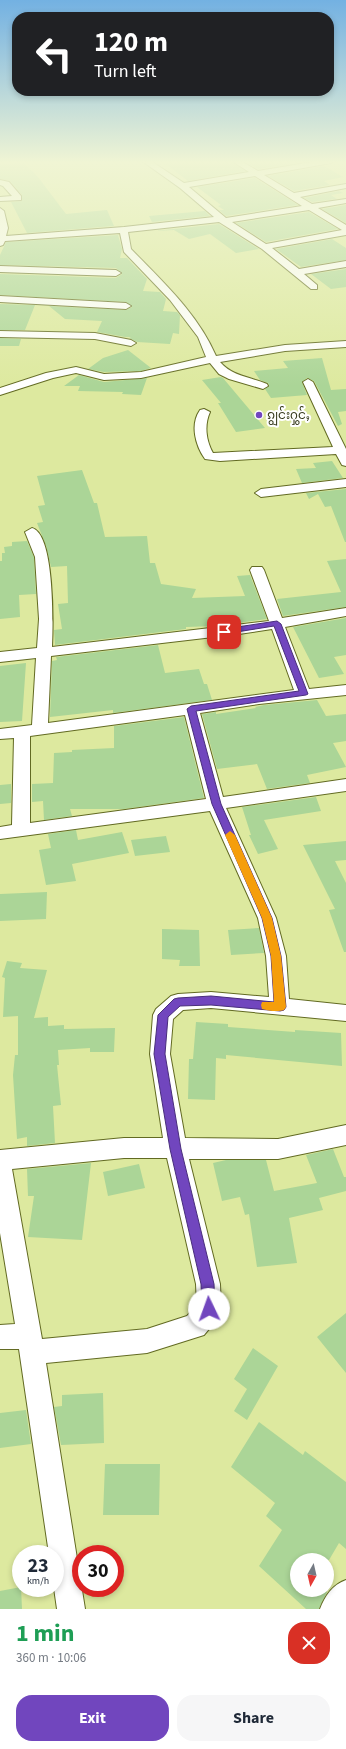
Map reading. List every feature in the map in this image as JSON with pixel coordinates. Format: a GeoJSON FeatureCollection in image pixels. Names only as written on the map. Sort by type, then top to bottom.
{"type":"FeatureCollection","features":[{"type":"Feature","properties":{"kind":"street"},"geometry":{"type":"LineString","coordinates":[[1,241],[56,236]]}},
{"type":"Feature","properties":{"kind":"street"},"geometry":{"type":"LineString","coordinates":[[124,236],[127,250],[173,298],[203,337],[212,359],[223,372],[233,377],[248,380],[263,386]]}},
{"type":"Feature","properties":{"kind":"street"},"geometry":{"type":"LineString","coordinates":[[247,236],[297,272],[314,287]]}},
{"type":"Feature","properties":{"kind":"street"},"geometry":{"type":"LineString","coordinates":[[264,247],[324,236]]}},
{"type":"Feature","properties":{"kind":"street"},"geometry":{"type":"LineString","coordinates":[[297,272],[346,264]]}},
{"type":"Feature","properties":{"kind":"street"},"geometry":{"type":"LineString","coordinates":[[0,269],[116,273]]}},
{"type":"Feature","properties":{"kind":"street"},"geometry":{"type":"LineString","coordinates":[[0,299],[126,306]]}},
{"type":"Feature","properties":{"kind":"street"},"geometry":{"type":"LineString","coordinates":[[0,334],[95,336],[131,343]]}},
{"type":"Feature","properties":{"kind":"street"},"geometry":{"type":"LineString","coordinates":[[0,392],[50,375],[76,370],[116,377],[141,375],[212,359],[285,348],[346,344]]}},
{"type":"Feature","properties":{"kind":"street"},"geometry":{"type":"LineString","coordinates":[[308,382],[342,445],[346,462]]}},
{"type":"Feature","properties":{"kind":"street"},"geometry":{"type":"LineString","coordinates":[[204,412],[200,421],[203,446],[209,456],[220,457],[342,445]]}},
{"type":"Feature","properties":{"kind":"street"},"geometry":{"type":"LineString","coordinates":[[261,493],[346,483]]}},
{"type":"Feature","properties":{"kind":"street"},"geometry":{"type":"LineString","coordinates":[[32,532],[42,556],[46,619],[40,729]]}},
{"type":"Feature","properties":{"kind":"street"},"geometry":{"type":"LineString","coordinates":[[257,570],[304,694]]}},
{"type":"Feature","properties":{"kind":"street"},"geometry":{"type":"LineString","coordinates":[[0,657],[239,630],[346,612]]}},
{"type":"Feature","properties":{"kind":"street"},"geometry":{"type":"LineString","coordinates":[[0,734],[304,694],[346,690]]}},
{"type":"Feature","properties":{"kind":"street"},"geometry":{"type":"LineString","coordinates":[[191,709],[216,804],[267,918],[276,956],[280,1007]]}},
{"type":"Feature","properties":{"kind":"street"},"geometry":{"type":"LineString","coordinates":[[21,830],[22,731]]}},
{"type":"Feature","properties":{"kind":"street"},"geometry":{"type":"LineString","coordinates":[[0,833],[104,820],[346,784]]}},
{"type":"Feature","properties":{"kind":"street"},"geometry":{"type":"LineString","coordinates":[[0,1337],[30,1344],[147,1341],[195,1326],[209,1309],[208,1284],[176,1149],[160,1054],[163,1015],[178,1002],[211,1000],[346,1013]]}},
{"type":"Feature","properties":{"kind":"street"},"geometry":{"type":"LineString","coordinates":[[0,1160],[124,1148],[278,1149],[346,1135]]}},
{"type":"Feature","properties":{"kind":"street"},"geometry":{"type":"LineString","coordinates":[[0,1165],[30,1344],[71,1609]]}},
{"type":"Feature","properties":{"kind":"street"},"geometry":{"type":"LineString","coordinates":[[334,1609],[346,1594]]}},
{"type":"Feature","properties":{"kind":"building"},"geometry":{"type":"Polygon","coordinates":[[[118,236],[122,249],[120,258],[127,258],[147,279],[143,291],[160,292],[166,299],[163,311],[177,312],[180,315],[179,334],[173,333],[170,344],[137,342],[129,338],[131,337],[97,332],[102,321],[65,319],[49,306],[126,310],[132,307],[126,302],[0,295],[0,274],[116,278],[122,274],[116,268],[0,265],[0,255],[6,242],[118,236]]]}},
{"type":"Feature","properties":{"kind":"building"},"geometry":{"type":"Polygon","coordinates":[[[184,236],[201,236],[189,239],[184,236]]]}},
{"type":"Feature","properties":{"kind":"building"},"geometry":{"type":"Polygon","coordinates":[[[213,236],[238,236],[259,249],[236,253],[213,236]]]}},
{"type":"Feature","properties":{"kind":"building"},"geometry":{"type":"Polygon","coordinates":[[[257,236],[299,236],[266,242],[257,236]]]}},
{"type":"Feature","properties":{"kind":"building"},"geometry":{"type":"Polygon","coordinates":[[[332,239],[346,248],[346,260],[301,267],[276,249],[332,239]]]}},
{"type":"Feature","properties":{"kind":"building"},"geometry":{"type":"Polygon","coordinates":[[[346,269],[346,287],[331,289],[311,274],[346,269]]]}},
{"type":"Feature","properties":{"kind":"building"},"geometry":{"type":"Polygon","coordinates":[[[0,304],[35,305],[25,330],[0,330],[0,304]]]}},
{"type":"Feature","properties":{"kind":"building"},"geometry":{"type":"Polygon","coordinates":[[[0,338],[21,339],[19,346],[0,346],[0,338]]]}},
{"type":"Feature","properties":{"kind":"building"},"geometry":{"type":"Polygon","coordinates":[[[128,350],[151,368],[141,371],[104,372],[88,369],[103,358],[128,350]]]}},
{"type":"Feature","properties":{"kind":"building"},"geometry":{"type":"Polygon","coordinates":[[[322,358],[331,390],[346,389],[346,411],[338,412],[342,424],[338,426],[314,381],[307,378],[302,382],[307,395],[271,398],[265,389],[269,386],[268,383],[260,380],[254,371],[288,368],[283,361],[322,358]]]}},
{"type":"Feature","properties":{"kind":"building"},"geometry":{"type":"Polygon","coordinates":[[[79,375],[104,382],[147,378],[141,395],[122,394],[123,392],[78,391],[80,386],[64,386],[79,375]]]}},
{"type":"Feature","properties":{"kind":"building"},"geometry":{"type":"Polygon","coordinates":[[[221,377],[265,428],[236,432],[218,403],[221,403],[202,380],[221,377]]]}},
{"type":"Feature","properties":{"kind":"building"},"geometry":{"type":"Polygon","coordinates":[[[332,461],[343,478],[302,483],[296,469],[316,468],[313,463],[332,461]]]}},
{"type":"Feature","properties":{"kind":"building"},"geometry":{"type":"Polygon","coordinates":[[[82,470],[94,503],[97,503],[105,537],[147,536],[150,563],[155,563],[161,584],[196,589],[192,598],[245,596],[237,576],[250,575],[267,619],[216,626],[186,627],[186,629],[55,645],[54,630],[62,629],[58,604],[68,603],[67,566],[51,567],[46,546],[37,523],[43,522],[38,506],[45,505],[37,476],[82,470]]]}},
{"type":"Feature","properties":{"kind":"building"},"geometry":{"type":"Polygon","coordinates":[[[346,489],[345,542],[331,506],[325,507],[318,494],[309,499],[306,493],[346,489]]]}},
{"type":"Feature","properties":{"kind":"building"},"geometry":{"type":"Polygon","coordinates":[[[27,541],[34,557],[36,594],[19,595],[20,617],[0,619],[0,561],[2,561],[2,553],[5,553],[4,547],[12,546],[12,542],[27,541]]]}},
{"type":"Feature","properties":{"kind":"building"},"geometry":{"type":"Polygon","coordinates":[[[346,559],[346,607],[283,616],[277,599],[341,592],[327,561],[346,559]]]}},
{"type":"Feature","properties":{"kind":"building"},"geometry":{"type":"Polygon","coordinates":[[[346,618],[346,655],[334,657],[344,674],[319,678],[293,627],[346,618]]]}},
{"type":"Feature","properties":{"kind":"building"},"geometry":{"type":"Polygon","coordinates":[[[158,645],[165,673],[199,669],[204,684],[207,684],[212,700],[113,713],[113,710],[50,717],[52,661],[57,660],[56,657],[158,645]]]}},
{"type":"Feature","properties":{"kind":"building"},"geometry":{"type":"Polygon","coordinates":[[[26,663],[22,721],[0,722],[0,666],[26,663]]]}},
{"type":"Feature","properties":{"kind":"building"},"geometry":{"type":"Polygon","coordinates":[[[317,700],[326,716],[346,714],[346,741],[333,743],[346,767],[307,775],[310,783],[267,789],[257,764],[217,769],[202,714],[216,712],[216,714],[256,708],[255,707],[264,705],[317,700]]]}},
{"type":"Feature","properties":{"kind":"building"},"geometry":{"type":"Polygon","coordinates":[[[184,717],[204,798],[124,809],[70,809],[72,816],[44,820],[43,801],[32,802],[32,784],[53,783],[54,753],[72,752],[72,750],[114,748],[114,726],[184,717]]]}},
{"type":"Feature","properties":{"kind":"building"},"geometry":{"type":"Polygon","coordinates":[[[11,784],[11,803],[0,804],[0,785],[11,784]]]}},
{"type":"Feature","properties":{"kind":"building"},"geometry":{"type":"Polygon","coordinates":[[[316,797],[321,811],[264,820],[278,849],[258,854],[249,835],[251,835],[242,807],[316,797]]]}},
{"type":"Feature","properties":{"kind":"building"},"geometry":{"type":"Polygon","coordinates":[[[76,830],[78,840],[122,832],[129,853],[72,864],[76,881],[46,885],[39,850],[51,848],[48,834],[76,830]]]}},
{"type":"Feature","properties":{"kind":"building"},"geometry":{"type":"Polygon","coordinates":[[[166,836],[170,852],[135,856],[131,840],[166,836]]]}},
{"type":"Feature","properties":{"kind":"building"},"geometry":{"type":"Polygon","coordinates":[[[346,841],[346,860],[335,861],[346,883],[346,952],[344,952],[329,910],[335,909],[303,845],[346,841]]]}},
{"type":"Feature","properties":{"kind":"building"},"geometry":{"type":"Polygon","coordinates":[[[47,892],[46,919],[0,921],[0,894],[47,892]]]}},
{"type":"Feature","properties":{"kind":"building"},"geometry":{"type":"Polygon","coordinates":[[[259,928],[264,953],[231,955],[228,930],[259,928]]]}},
{"type":"Feature","properties":{"kind":"building"},"geometry":{"type":"Polygon","coordinates":[[[162,929],[199,930],[200,966],[179,966],[180,960],[162,959],[162,929]]]}},
{"type":"Feature","properties":{"kind":"building"},"geometry":{"type":"Polygon","coordinates":[[[7,961],[22,963],[20,968],[47,970],[34,1018],[48,1017],[48,1026],[64,1025],[64,1029],[115,1028],[114,1052],[90,1052],[90,1048],[58,1050],[59,1065],[57,1065],[61,1105],[53,1106],[55,1143],[27,1146],[27,1137],[17,1139],[13,1075],[15,1055],[18,1055],[18,1016],[3,1017],[5,978],[2,977],[7,961]]]}},
{"type":"Feature","properties":{"kind":"building"},"geometry":{"type":"Polygon","coordinates":[[[196,1022],[228,1024],[228,1027],[295,1032],[295,1030],[341,1033],[342,1066],[226,1055],[226,1059],[216,1058],[215,1100],[188,1099],[189,1059],[193,1059],[196,1022]]]}},
{"type":"Feature","properties":{"kind":"building"},"geometry":{"type":"Polygon","coordinates":[[[333,1149],[344,1177],[346,1177],[346,1191],[319,1198],[323,1210],[289,1218],[297,1263],[257,1267],[249,1214],[245,1215],[240,1197],[222,1201],[213,1163],[226,1160],[266,1160],[274,1191],[317,1183],[306,1155],[333,1149]]]}},
{"type":"Feature","properties":{"kind":"building"},"geometry":{"type":"Polygon","coordinates":[[[91,1163],[82,1240],[28,1237],[34,1196],[28,1196],[27,1169],[91,1163]]]}},
{"type":"Feature","properties":{"kind":"building"},"geometry":{"type":"Polygon","coordinates":[[[139,1164],[145,1188],[108,1196],[103,1172],[139,1164]]]}},
{"type":"Feature","properties":{"kind":"building"},"geometry":{"type":"Polygon","coordinates":[[[346,1313],[346,1373],[317,1337],[346,1313]]]}},
{"type":"Feature","properties":{"kind":"building"},"geometry":{"type":"Polygon","coordinates":[[[253,1348],[278,1366],[247,1420],[234,1411],[247,1389],[234,1379],[253,1348]]]}},
{"type":"Feature","properties":{"kind":"building"},"geometry":{"type":"Polygon","coordinates":[[[103,1393],[104,1443],[61,1445],[54,1407],[62,1406],[62,1395],[103,1393]]]}},
{"type":"Feature","properties":{"kind":"building"},"geometry":{"type":"Polygon","coordinates":[[[26,1410],[31,1444],[0,1448],[0,1413],[26,1410]]]}},
{"type":"Feature","properties":{"kind":"building"},"geometry":{"type":"Polygon","coordinates":[[[259,1422],[303,1455],[305,1451],[346,1482],[346,1549],[339,1543],[333,1553],[290,1553],[290,1594],[259,1566],[282,1530],[266,1516],[275,1503],[231,1467],[259,1422]]]}},
{"type":"Feature","properties":{"kind":"building"},"geometry":{"type":"Polygon","coordinates":[[[105,1464],[160,1464],[159,1515],[103,1515],[105,1464]]]}},
{"type":"Feature","properties":{"kind":"building"},"geometry":{"type":"Polygon","coordinates":[[[12,1589],[12,1597],[21,1597],[22,1609],[0,1609],[0,1591],[12,1589]]]}},
{"type":"Feature","properties":{"kind":"building"},"geometry":{"type":"Polygon","coordinates":[[[293,1597],[325,1597],[319,1609],[306,1609],[293,1597]]]}},
{"type":"Feature","properties":{"kind":"slow traffic"},"geometry":{"type":"LineString","coordinates":[[230,835],[267,918],[276,956],[280,1007],[266,1005]]}},
{"type":"Feature","properties":{"kind":"place","name":"ၵျွင်းႁွင်ႇ"},"geometry":{"type":"Point","coordinates":[259,415]}},
{"type":"Feature","properties":{"kind":"route"},"geometry":{"type":"LineString","coordinates":[[209,1309],[208,1284],[176,1149],[160,1054],[163,1015],[178,1002],[211,1000],[280,1007],[276,956],[267,918],[216,804],[191,709],[304,694],[277,624],[224,632]]}}]}
